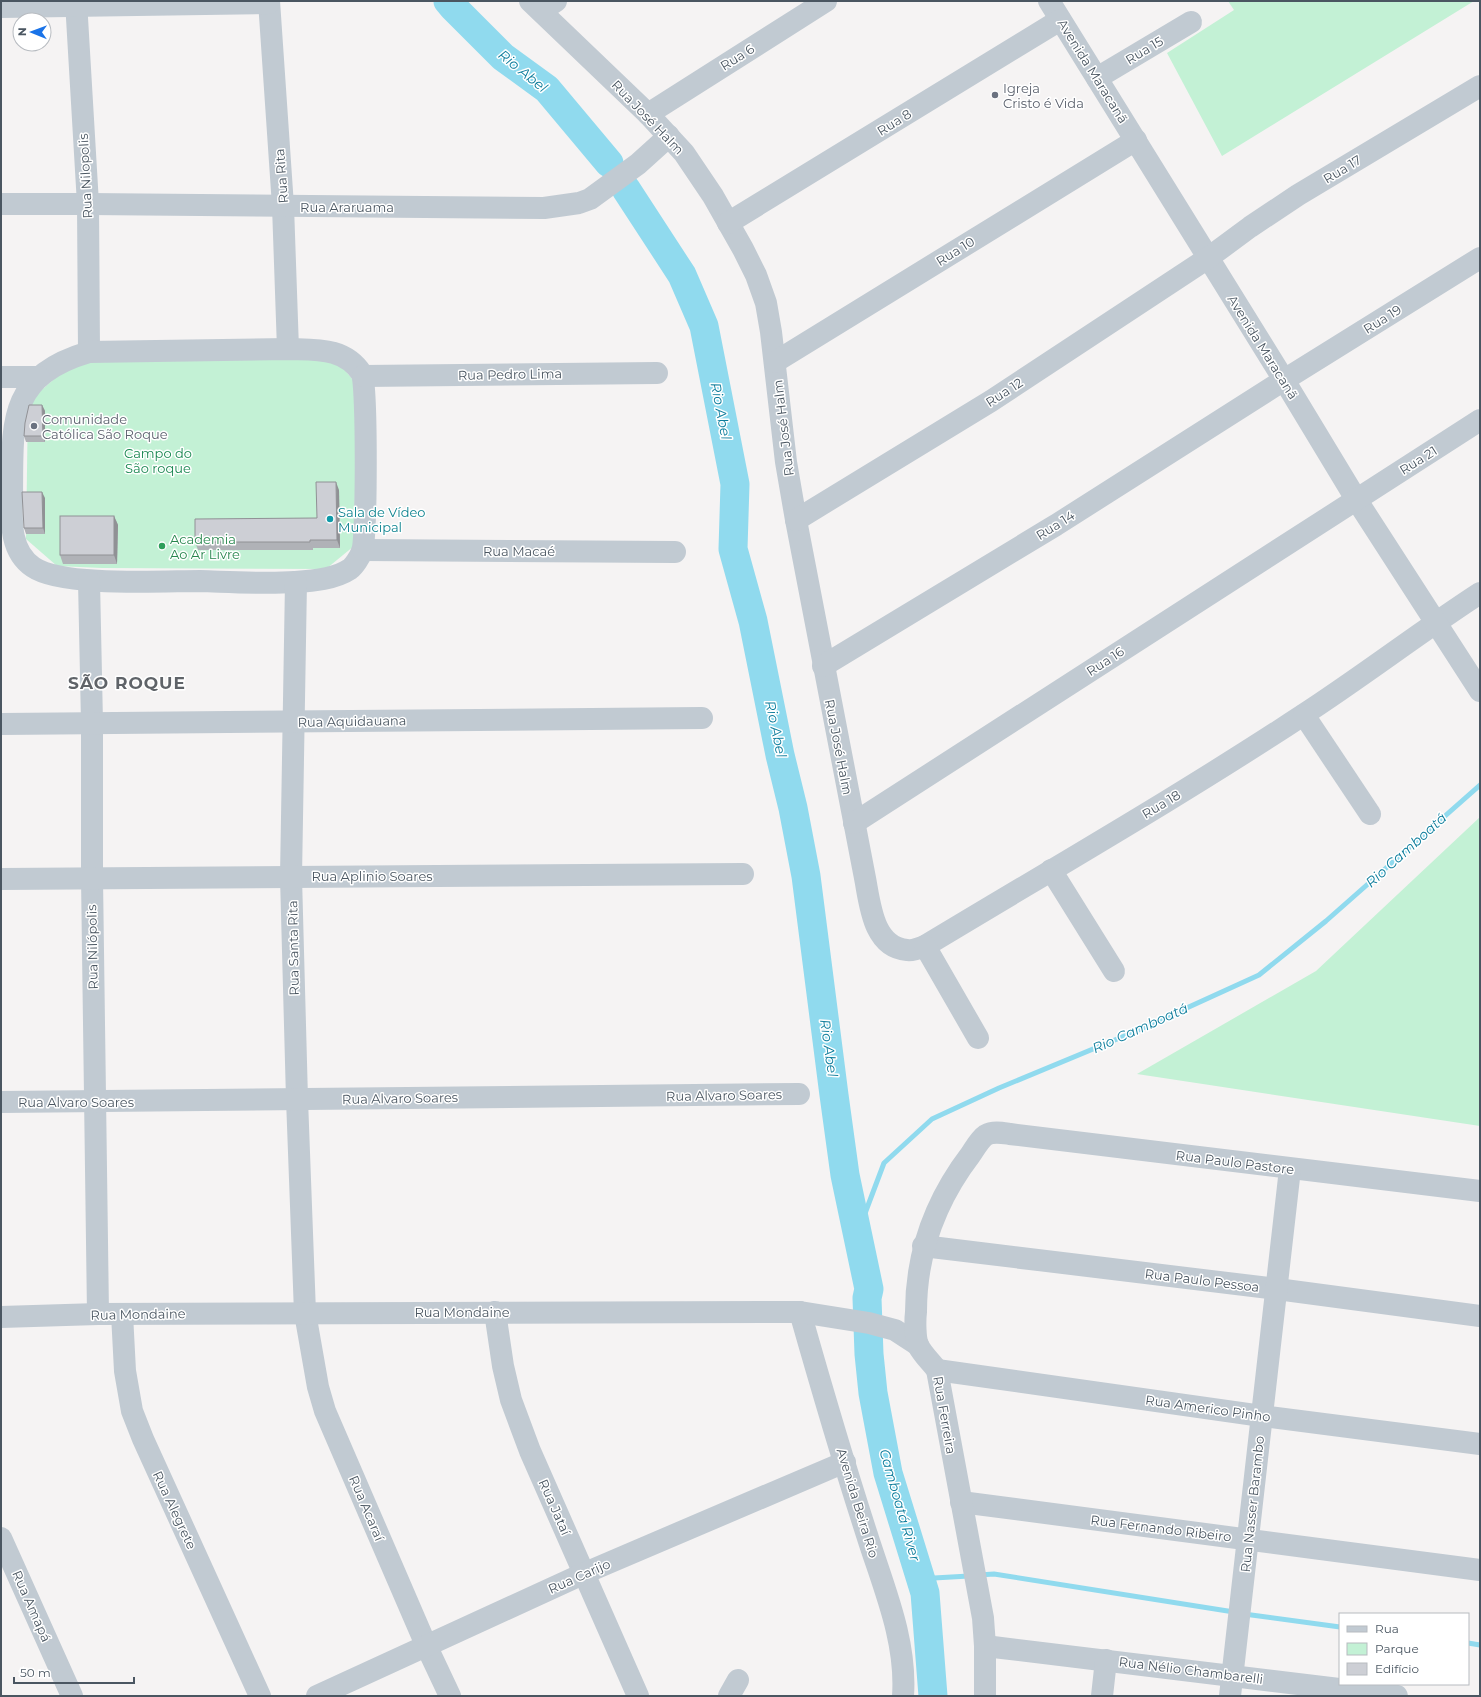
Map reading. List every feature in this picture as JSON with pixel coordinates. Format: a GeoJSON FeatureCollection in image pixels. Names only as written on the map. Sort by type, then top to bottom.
{"type":"FeatureCollection","features":[{"type":"Feature","properties":{"kind":"street","name":"Rua 6"},"geometry":{"type":"LineString","coordinates":[[648,114],[826,1]]}},
{"type":"Feature","properties":{"kind":"street","name":"Avenida Maracanã"},"geometry":{"type":"LineString","coordinates":[[1048,1],[1136,140],[1356,499],[1480,691]]}},
{"type":"Feature","properties":{"kind":"street"},"geometry":{"type":"LineString","coordinates":[[1,7],[76,4],[269,2]]}},
{"type":"Feature","properties":{"kind":"street","name":"Rua Rita"},"geometry":{"type":"LineString","coordinates":[[269,2],[283,206],[288,349]]}},
{"type":"Feature","properties":{"kind":"street","name":"Rua Nilopolis"},"geometry":{"type":"LineString","coordinates":[[76,4],[88,204],[89,352]]}},
{"type":"Feature","properties":{"kind":"street","name":"Rua José Halm"},"geometry":{"type":"LineString","coordinates":[[542,4],[684,153],[728,224],[756,275],[766,303],[775,362],[786,462],[823,666],[872,914],[878,932]]}},
{"type":"Feature","properties":{"kind":"street","name":"Rua 8"},"geometry":{"type":"LineString","coordinates":[[728,224],[1060,20]]}},
{"type":"Feature","properties":{"kind":"street","name":"Rua 15"},"geometry":{"type":"LineString","coordinates":[[1097,78],[1191,22]]}},
{"type":"Feature","properties":{"kind":"street","name":"Rua 17"},"geometry":{"type":"LineString","coordinates":[[1208,258],[1250,227],[1298,195],[1480,86]]}},
{"type":"Feature","properties":{"kind":"street","name":"Rua Araruama"},"geometry":{"type":"LineString","coordinates":[[1,204],[544,208],[579,203],[590,199],[638,164],[669,136]]}},
{"type":"Feature","properties":{"kind":"street","name":"Rua 10"},"geometry":{"type":"LineString","coordinates":[[775,362],[1136,140]]}},
{"type":"Feature","properties":{"kind":"street","name":"Rua 12"},"geometry":{"type":"LineString","coordinates":[[796,520],[990,401],[1208,258]]}},
{"type":"Feature","properties":{"kind":"street","name":"Rua 19"},"geometry":{"type":"LineString","coordinates":[[1284,380],[1480,258]]}},
{"type":"Feature","properties":{"kind":"street"},"geometry":{"type":"LineString","coordinates":[[288,349],[318,350],[340,354],[348,359],[363,376],[366,468],[362,550],[352,568],[337,576],[296,582],[88,581],[51,575],[33,567],[10,553],[13,538],[13,442],[16,414],[25,393],[39,376],[54,365],[68,358],[89,352],[288,349]]}},
{"type":"Feature","properties":{"kind":"street","name":"Rua Pedro Lima"},"geometry":{"type":"LineString","coordinates":[[363,376],[657,373]]}},
{"type":"Feature","properties":{"kind":"street"},"geometry":{"type":"LineString","coordinates":[[1,377],[39,376]]}},
{"type":"Feature","properties":{"kind":"street","name":"Rua 14"},"geometry":{"type":"LineString","coordinates":[[823,666],[1056,525],[1284,380]]}},
{"type":"Feature","properties":{"kind":"street","name":"Rua 21"},"geometry":{"type":"LineString","coordinates":[[1356,499],[1480,420]]}},
{"type":"Feature","properties":{"kind":"street","name":"Rua 16"},"geometry":{"type":"LineString","coordinates":[[854,823],[1356,499]]}},
{"type":"Feature","properties":{"kind":"street","name":"Rua Macaé"},"geometry":{"type":"LineString","coordinates":[[362,550],[675,552]]}},
{"type":"Feature","properties":{"kind":"street","name":"Rua Nilópolis"},"geometry":{"type":"LineString","coordinates":[[88,581],[92,723],[94,1102],[98,1314]]}},
{"type":"Feature","properties":{"kind":"street","name":"Rua Santa Rita"},"geometry":{"type":"LineString","coordinates":[[296,582],[292,877],[297,1099],[305,1313]]}},
{"type":"Feature","properties":{"kind":"street","name":"Rua 18"},"geometry":{"type":"LineString","coordinates":[[878,932],[892,945],[907,950],[925,946],[1184,790],[1304,715],[1435,622],[1480,593]]}},
{"type":"Feature","properties":{"kind":"street"},"geometry":{"type":"LineString","coordinates":[[1304,715],[1370,814]]}},
{"type":"Feature","properties":{"kind":"street","name":"Rua Aquidauana"},"geometry":{"type":"LineString","coordinates":[[1,724],[702,718]]}},
{"type":"Feature","properties":{"kind":"street"},"geometry":{"type":"LineString","coordinates":[[1051,870],[1114,971]]}},
{"type":"Feature","properties":{"kind":"street","name":"Rua Aplinio Soares"},"geometry":{"type":"LineString","coordinates":[[1,879],[744,874]]}},
{"type":"Feature","properties":{"kind":"street"},"geometry":{"type":"LineString","coordinates":[[925,946],[978,1038]]}},
{"type":"Feature","properties":{"kind":"street","name":"Rua Alvaro Soares"},"geometry":{"type":"LineString","coordinates":[[1,1102],[799,1094]]}},
{"type":"Feature","properties":{"kind":"street","name":"Rua Paulo Pastore"},"geometry":{"type":"LineString","coordinates":[[923,1246],[938,1208],[960,1168],[982,1140],[990,1134],[1010,1134],[1480,1191]]}},
{"type":"Feature","properties":{"kind":"street","name":"Rua Nasser Barambo"},"geometry":{"type":"LineString","coordinates":[[1231,1686],[1290,1169]]}},
{"type":"Feature","properties":{"kind":"street"},"geometry":{"type":"LineString","coordinates":[[918,1345],[916,1301],[919,1266],[923,1246]]}},
{"type":"Feature","properties":{"kind":"street","name":"Rua Paulo Pessoa"},"geometry":{"type":"LineString","coordinates":[[923,1246],[1276,1289],[1480,1316]]}},
{"type":"Feature","properties":{"kind":"street","name":"Rua Jataí"},"geometry":{"type":"LineString","coordinates":[[495,1312],[503,1366],[511,1400],[530,1451],[638,1696]]}},
{"type":"Feature","properties":{"kind":"street","name":"Rua Mondaine"},"geometry":{"type":"LineString","coordinates":[[1,1317],[98,1314],[800,1312],[836,1317],[895,1330],[918,1345]]}},
{"type":"Feature","properties":{"kind":"street","name":"Avenida Beira Rio"},"geometry":{"type":"LineString","coordinates":[[800,1312],[894,1618],[901,1654],[903,1696]]}},
{"type":"Feature","properties":{"kind":"street","name":"Rua Acaraí"},"geometry":{"type":"LineString","coordinates":[[305,1313],[318,1387],[325,1411],[426,1645],[450,1696]]}},
{"type":"Feature","properties":{"kind":"street","name":"Rua Alegrete"},"geometry":{"type":"LineString","coordinates":[[122,1314],[125,1371],[132,1412],[260,1696]]}},
{"type":"Feature","properties":{"kind":"street","name":"Rua Ferreira"},"geometry":{"type":"LineString","coordinates":[[918,1345],[936,1370],[979,1596],[985,1646],[985,1696]]}},
{"type":"Feature","properties":{"kind":"street","name":"Rua Americo Pinho"},"geometry":{"type":"LineString","coordinates":[[936,1370],[1262,1416],[1480,1444]]}},
{"type":"Feature","properties":{"kind":"street","name":"Rua Carijo"},"geometry":{"type":"LineString","coordinates":[[317,1696],[585,1573],[845,1462]]}},
{"type":"Feature","properties":{"kind":"street","name":"Rua Fernando Ribeiro"},"geometry":{"type":"LineString","coordinates":[[961,1502],[1480,1570]]}},
{"type":"Feature","properties":{"kind":"street","name":"Rua Amapá"},"geometry":{"type":"LineString","coordinates":[[1,1538],[72,1696]]}},
{"type":"Feature","properties":{"kind":"street","name":"Rua Nélio Chambarelli"},"geometry":{"type":"LineString","coordinates":[[985,1646],[1106,1660],[1231,1686],[1397,1696]]}},
{"type":"Feature","properties":{"kind":"street"},"geometry":{"type":"LineString","coordinates":[[1102,1696],[1106,1660]]}},
{"type":"Feature","properties":{"kind":"green space"},"geometry":{"type":"Polygon","coordinates":[[[1228,1],[1474,1],[1222,156],[1167,53],[1234,10],[1228,1]]]}},
{"type":"Feature","properties":{"kind":"green space","name":"Campo do São roque"},"geometry":{"type":"Polygon","coordinates":[[[86,356],[336,359],[357,385],[354,546],[326,569],[102,568],[57,566],[26,539],[28,402],[71,364],[86,356]]]}},
{"type":"Feature","properties":{"kind":"green space"},"geometry":{"type":"Polygon","coordinates":[[[1480,817],[1480,1126],[1137,1074],[1316,971],[1480,817]]]}},
{"type":"Feature","properties":{"kind":"building","name":"Comunidade Católica São Roque"},"geometry":{"type":"Polygon","coordinates":[[[29,405],[42,405],[43,436],[24,436],[29,405]]]}},
{"type":"Feature","properties":{"kind":"building"},"geometry":{"type":"Polygon","coordinates":[[[316,482],[336,482],[337,540],[310,540],[310,542],[195,542],[195,519],[317,518],[316,482]]]}},
{"type":"Feature","properties":{"kind":"building"},"geometry":{"type":"Polygon","coordinates":[[[22,492],[42,492],[43,528],[24,528],[22,492]]]}},
{"type":"Feature","properties":{"kind":"building"},"geometry":{"type":"Polygon","coordinates":[[[60,516],[114,516],[114,555],[60,555],[60,516]]]}},
{"type":"Feature","properties":{"kind":"waterway","name":"Rio Abel"},"geometry":{"type":"LineString","coordinates":[[448,1],[503,57],[547,89],[609,163]]}},
{"type":"Feature","properties":{"kind":"waterway","name":"Rio Abel"},"geometry":{"type":"LineString","coordinates":[[626,189],[682,275],[704,326],[735,484],[733,549],[753,621],[806,876],[845,1175],[869,1289],[867,1298],[869,1354],[873,1393],[888,1473],[925,1593],[933,1696]]}},
{"type":"Feature","properties":{"kind":"waterway","name":"Rio Camboatá"},"geometry":{"type":"LineString","coordinates":[[869,1289],[864,1216],[884,1163],[932,1119],[999,1088],[1134,1032],[1259,975],[1326,921],[1480,785]]}},
{"type":"Feature","properties":{"kind":"waterway"},"geometry":{"type":"LineString","coordinates":[[979,1575],[994,1574],[1234,1612]]}},
{"type":"Feature","properties":{"kind":"waterway"},"geometry":{"type":"LineString","coordinates":[[928,1628],[934,1578],[969,1576]]}},
{"type":"Feature","properties":{"kind":"waterway"},"geometry":{"type":"LineString","coordinates":[[1244,1614],[1339,1627]]}},
{"type":"Feature","properties":{"kind":"waterway"},"geometry":{"type":"LineString","coordinates":[[1469,1643],[1480,1645]]}},
{"type":"Feature","properties":{"kind":"place","name":"Igreja Cristo é Vida"},"geometry":{"type":"Point","coordinates":[995,95]}},
{"type":"Feature","properties":{"kind":"place","name":"Comunidade Católica São Roque"},"geometry":{"type":"Point","coordinates":[34,426]}},
{"type":"Feature","properties":{"kind":"place","name":"Sala de Vídeo Municipal"},"geometry":{"type":"Point","coordinates":[330,519]}},
{"type":"Feature","properties":{"kind":"place","name":"Academia Ao Ar Livre"},"geometry":{"type":"Point","coordinates":[162,546]}},
{"type":"Feature","properties":{"kind":"district","name":"SÃO ROQUE"},"geometry":{"type":"Point","coordinates":[127,683]}},
{"type":"Feature","properties":{"kind":"water label","name":"Camboatá River"},"geometry":{"type":"Point","coordinates":[900,1505]}}]}
